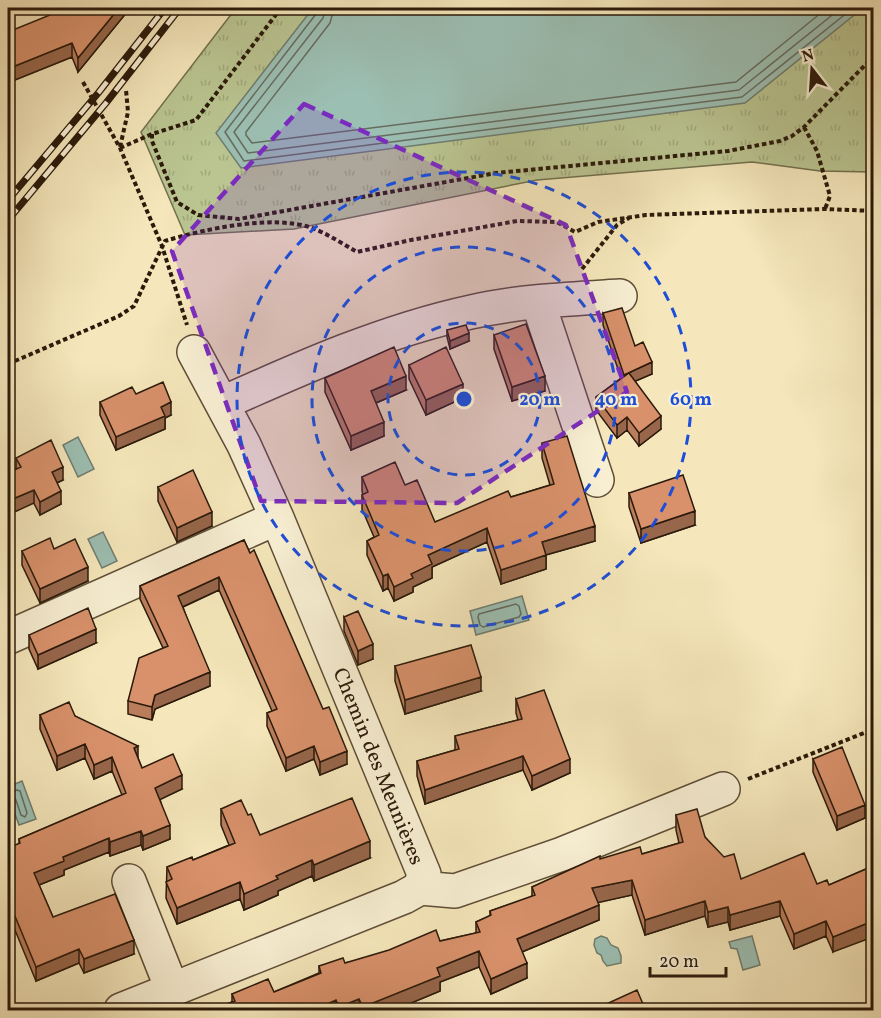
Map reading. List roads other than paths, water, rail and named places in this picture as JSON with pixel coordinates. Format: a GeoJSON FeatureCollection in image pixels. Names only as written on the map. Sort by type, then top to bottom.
{"type":"FeatureCollection","features":[{"type":"Feature","properties":{"kind":"street"},"geometry":{"type":"LineString","coordinates":[[223,403],[323,359],[470,312],[547,301],[620,296]]}},
{"type":"Feature","properties":{"kind":"street"},"geometry":{"type":"LineString","coordinates":[[547,301],[597,480]]}},
{"type":"Feature","properties":{"kind":"street","name":"Chemin des Meunières"},"geometry":{"type":"LineString","coordinates":[[121,1011],[164,999],[393,902],[420,888],[424,874],[277,518],[223,403],[194,352]]}},
{"type":"Feature","properties":{"kind":"street"},"geometry":{"type":"LineString","coordinates":[[9,637],[277,518]]}},
{"type":"Feature","properties":{"kind":"street"},"geometry":{"type":"LineString","coordinates":[[420,888],[455,891],[562,855],[723,789]]}},
{"type":"Feature","properties":{"kind":"street"},"geometry":{"type":"LineString","coordinates":[[129,881],[164,999]]}},
{"type":"Feature","properties":{"kind":"water"},"geometry":{"type":"Polygon","coordinates":[[[313,8],[863,8],[745,103],[241,168],[216,133],[313,8]]]}},
{"type":"Feature","properties":{"kind":"water"},"geometry":{"type":"Polygon","coordinates":[[[78,437],[94,469],[78,477],[63,445],[78,437]]]}},
{"type":"Feature","properties":{"kind":"water"},"geometry":{"type":"Polygon","coordinates":[[[103,532],[117,561],[102,568],[88,539],[103,532]]]}},
{"type":"Feature","properties":{"kind":"water"},"geometry":{"type":"Polygon","coordinates":[[[522,596],[529,620],[476,635],[470,611],[522,596]]]}},
{"type":"Feature","properties":{"kind":"water"},"geometry":{"type":"Polygon","coordinates":[[[22,781],[36,819],[19,825],[8,795],[8,787],[22,781]]]}},
{"type":"Feature","properties":{"kind":"water"},"geometry":{"type":"Polygon","coordinates":[[[601,936],[607,938],[611,945],[618,948],[621,963],[607,966],[601,955],[597,953],[594,945],[595,939],[601,936]]]}},
{"type":"Feature","properties":{"kind":"water"},"geometry":{"type":"Polygon","coordinates":[[[752,936],[760,965],[743,970],[737,949],[731,948],[729,942],[752,936]]]}},
{"type":"Feature","properties":{"kind":"railway"},"geometry":{"type":"LineString","coordinates":[[8,200],[99,92],[165,8]]}},
{"type":"Feature","properties":{"kind":"railway"},"geometry":{"type":"LineString","coordinates":[[8,220],[106,103],[180,8]]}}]}
